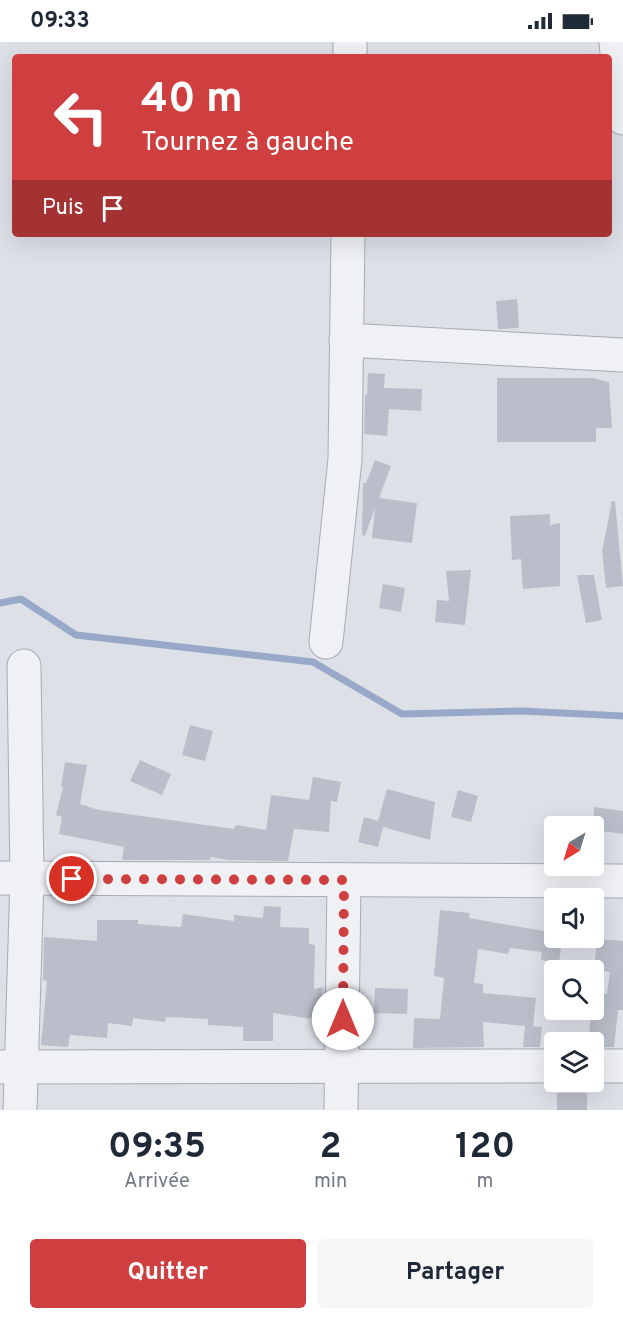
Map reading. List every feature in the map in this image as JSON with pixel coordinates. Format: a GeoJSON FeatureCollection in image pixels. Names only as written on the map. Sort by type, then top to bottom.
{"type":"FeatureCollection","features":[{"type":"Feature","properties":{"kind":"street"},"geometry":{"type":"LineString","coordinates":[[616,42],[623,118]]}},
{"type":"Feature","properties":{"kind":"street"},"geometry":{"type":"LineString","coordinates":[[326,642],[345,459],[348,237]]}},
{"type":"Feature","properties":{"kind":"street"},"geometry":{"type":"LineString","coordinates":[[346,340],[623,355]]}},
{"type":"Feature","properties":{"kind":"street"},"geometry":{"type":"LineString","coordinates":[[20,1110],[10,1068],[13,878],[24,666]]}},
{"type":"Feature","properties":{"kind":"street"},"geometry":{"type":"LineString","coordinates":[[13,878],[623,881]]}},
{"type":"Feature","properties":{"kind":"street"},"geometry":{"type":"LineString","coordinates":[[341,1110],[344,880]]}},
{"type":"Feature","properties":{"kind":"street"},"geometry":{"type":"LineString","coordinates":[[10,1068],[544,1066]]}},
{"type":"Feature","properties":{"kind":"street"},"geometry":{"type":"LineString","coordinates":[[604,1066],[623,1066]]}},
{"type":"Feature","properties":{"kind":"building"},"geometry":{"type":"Polygon","coordinates":[[[517,299],[519,328],[498,329],[496,301],[517,299]]]}},
{"type":"Feature","properties":{"kind":"building"},"geometry":{"type":"Polygon","coordinates":[[[368,373],[385,374],[384,388],[422,389],[421,411],[389,409],[387,436],[364,434],[368,373]]]}},
{"type":"Feature","properties":{"kind":"building"},"geometry":{"type":"Polygon","coordinates":[[[497,378],[593,378],[609,382],[612,428],[596,428],[596,442],[497,442],[497,378]]]}},
{"type":"Feature","properties":{"kind":"building"},"geometry":{"type":"Polygon","coordinates":[[[375,460],[391,466],[379,498],[417,503],[412,543],[372,538],[375,508],[365,536],[362,535],[363,483],[366,483],[375,460]]]}},
{"type":"Feature","properties":{"kind":"building"},"geometry":{"type":"Polygon","coordinates":[[[612,501],[615,501],[623,586],[606,588],[602,551],[612,501]]]}},
{"type":"Feature","properties":{"kind":"building"},"geometry":{"type":"Polygon","coordinates":[[[550,514],[550,525],[560,523],[560,586],[523,589],[521,559],[512,560],[510,516],[550,514]]]}},
{"type":"Feature","properties":{"kind":"building"},"geometry":{"type":"Polygon","coordinates":[[[471,570],[465,625],[435,622],[437,600],[449,601],[446,571],[471,570]]]}},
{"type":"Feature","properties":{"kind":"building"},"geometry":{"type":"Polygon","coordinates":[[[577,575],[594,575],[602,620],[586,623],[577,575]]]}},
{"type":"Feature","properties":{"kind":"building"},"geometry":{"type":"Polygon","coordinates":[[[383,584],[405,588],[401,612],[379,608],[383,584]]]}},
{"type":"Feature","properties":{"kind":"building"},"geometry":{"type":"Polygon","coordinates":[[[190,725],[213,731],[205,761],[182,755],[190,725]]]}},
{"type":"Feature","properties":{"kind":"building"},"geometry":{"type":"Polygon","coordinates":[[[140,760],[171,774],[162,795],[130,781],[140,760]]]}},
{"type":"Feature","properties":{"kind":"building"},"geometry":{"type":"Polygon","coordinates":[[[65,762],[87,765],[80,804],[99,810],[234,829],[236,825],[266,830],[271,795],[309,800],[313,777],[341,782],[337,802],[331,801],[329,832],[294,829],[288,861],[228,860],[211,857],[210,860],[122,860],[124,847],[59,834],[62,817],[56,815],[63,787],[61,786],[65,762]]]}},
{"type":"Feature","properties":{"kind":"building"},"geometry":{"type":"Polygon","coordinates":[[[387,789],[435,802],[430,840],[383,827],[378,847],[358,842],[364,817],[378,821],[387,789]]]}},
{"type":"Feature","properties":{"kind":"building"},"geometry":{"type":"Polygon","coordinates":[[[458,790],[478,796],[471,822],[451,817],[458,790]]]}},
{"type":"Feature","properties":{"kind":"building"},"geometry":{"type":"Polygon","coordinates":[[[594,807],[623,811],[623,834],[604,831],[604,816],[594,816],[594,807]]]}},
{"type":"Feature","properties":{"kind":"building"},"geometry":{"type":"Polygon","coordinates":[[[264,906],[281,907],[280,927],[309,928],[309,944],[315,945],[314,989],[323,987],[319,1020],[273,1013],[273,1041],[243,1041],[243,1027],[208,1025],[208,1019],[166,1017],[165,1022],[133,1018],[132,1026],[108,1023],[107,1038],[70,1035],[68,1047],[41,1045],[47,981],[43,980],[44,937],[97,941],[97,920],[138,920],[138,924],[181,927],[183,914],[234,921],[234,915],[263,918],[264,906]]]}},
{"type":"Feature","properties":{"kind":"building"},"geometry":{"type":"Polygon","coordinates":[[[440,910],[470,913],[469,918],[544,931],[544,948],[561,948],[559,960],[544,960],[541,960],[542,952],[510,948],[508,954],[478,949],[474,983],[483,984],[483,993],[536,998],[533,1026],[542,1027],[540,1047],[523,1047],[525,1026],[483,1022],[484,1047],[413,1048],[414,1018],[440,1019],[444,978],[434,976],[440,910]]]}},
{"type":"Feature","properties":{"kind":"building"},"geometry":{"type":"Polygon","coordinates":[[[604,940],[623,941],[623,1010],[618,1010],[614,1047],[604,1047],[604,1032],[589,1032],[590,1020],[604,1020],[604,994],[607,994],[610,972],[604,971],[604,960],[595,960],[596,948],[604,948],[604,940]]]}},
{"type":"Feature","properties":{"kind":"building"},"geometry":{"type":"Polygon","coordinates":[[[375,988],[408,989],[407,1014],[374,1013],[375,988]]]}},
{"type":"Feature","properties":{"kind":"building"},"geometry":{"type":"Polygon","coordinates":[[[557,1093],[587,1093],[587,1110],[557,1110],[557,1093]]]}},
{"type":"Feature","properties":{"kind":"waterway"},"geometry":{"type":"LineString","coordinates":[[0,603],[21,599],[76,635],[313,662],[402,714],[522,711],[623,716]]}},
{"type":"Feature","properties":{"kind":"route"},"geometry":{"type":"LineString","coordinates":[[72,879],[344,880],[343,1019]]}}]}
